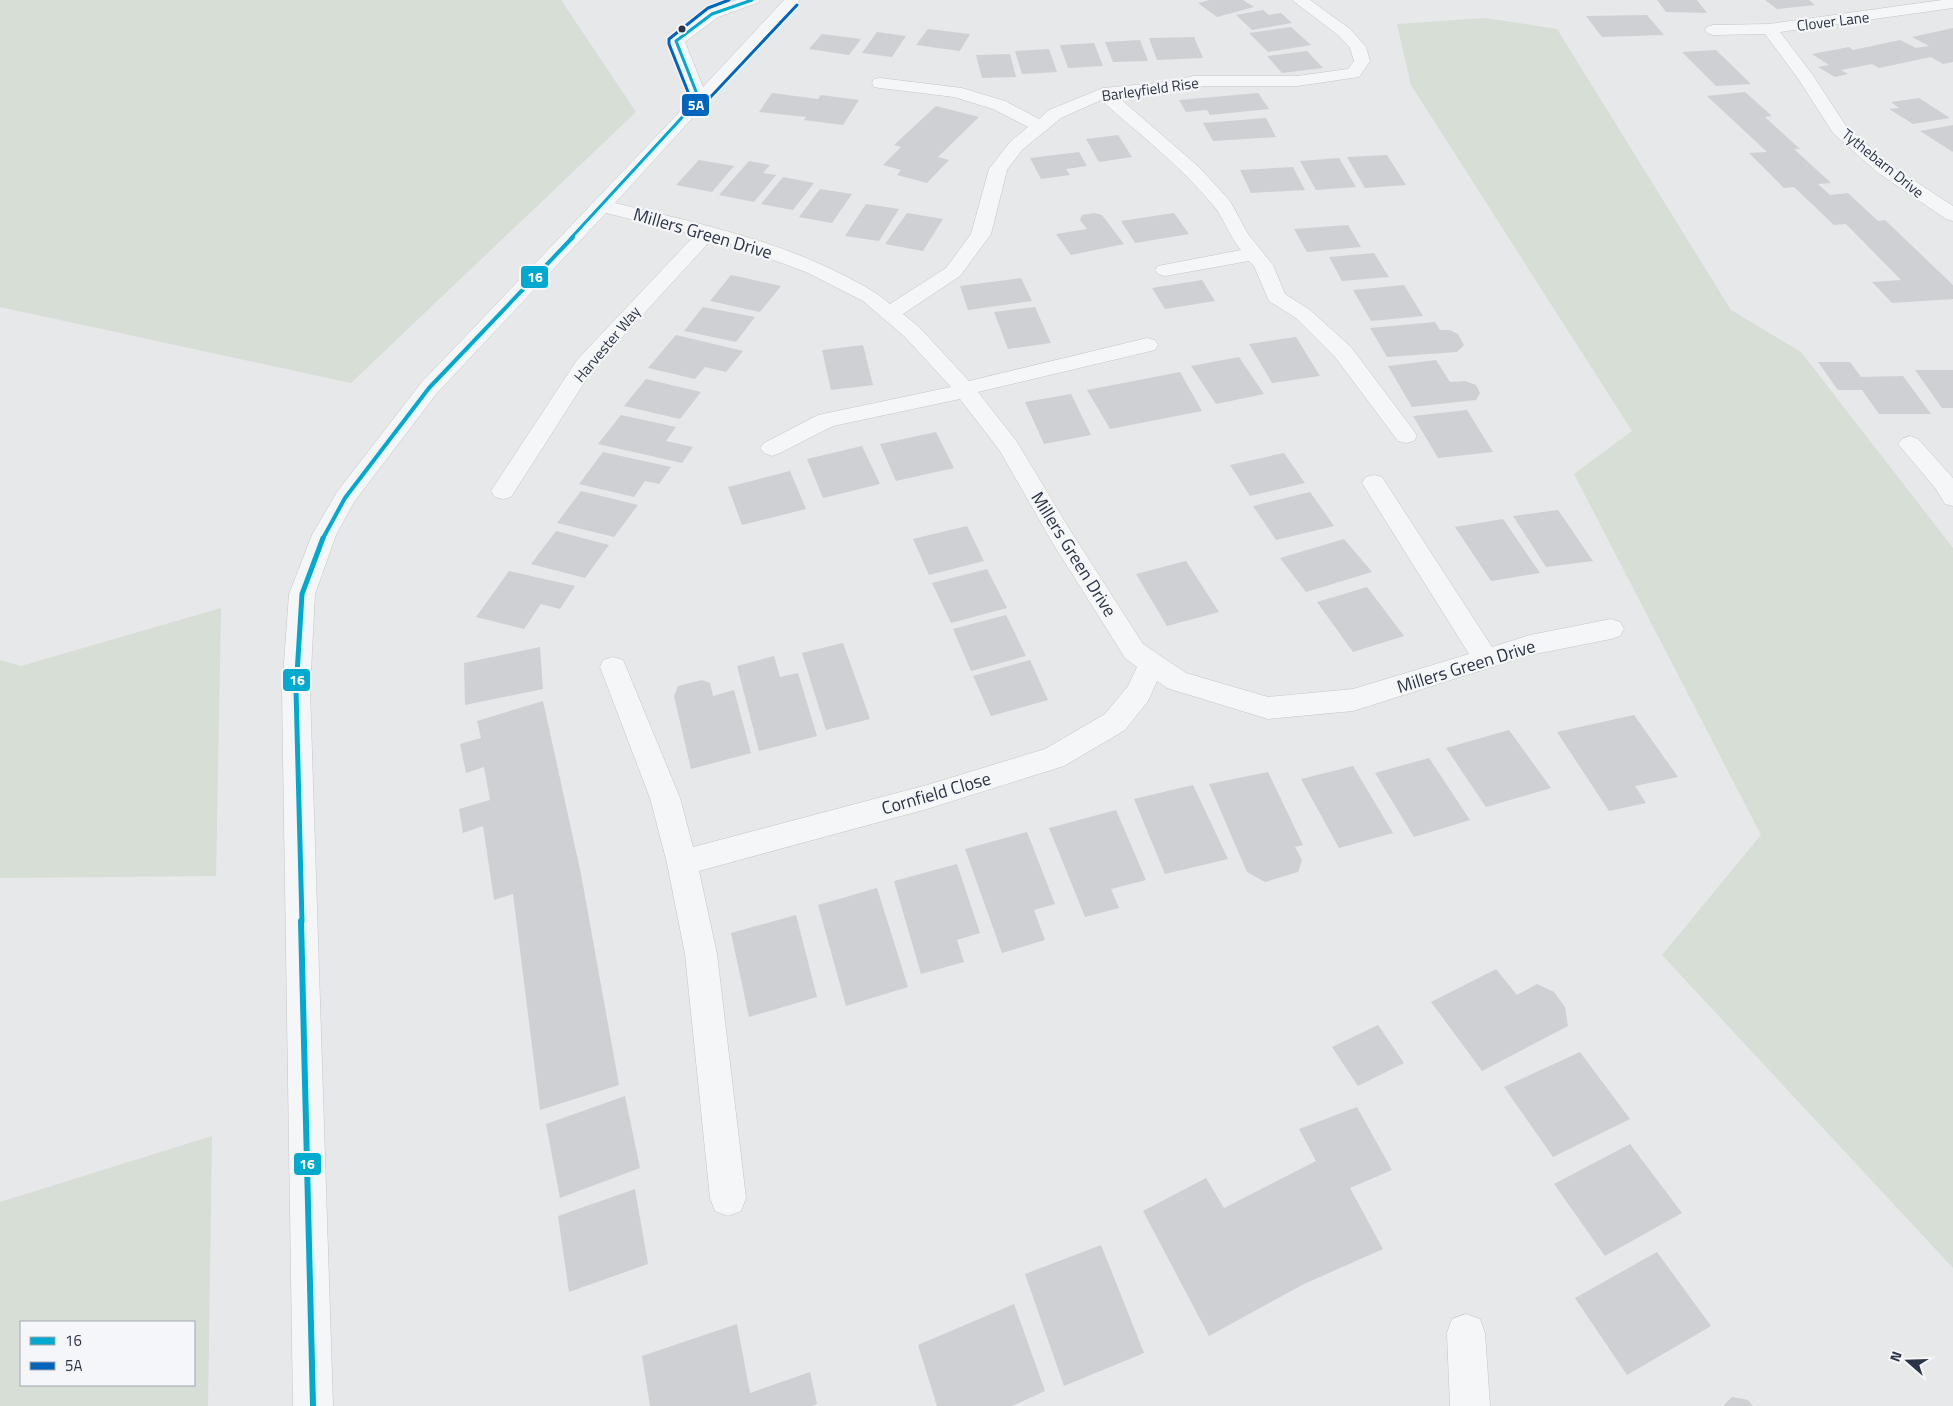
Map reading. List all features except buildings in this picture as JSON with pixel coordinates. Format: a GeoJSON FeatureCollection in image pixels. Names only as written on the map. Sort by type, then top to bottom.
{"type":"FeatureCollection","features":[{"type":"Feature","properties":{"kind":"street"},"geometry":{"type":"LineString","coordinates":[[699,99],[676,41],[712,14],[752,0]]}},
{"type":"Feature","properties":{"kind":"street"},"geometry":{"type":"LineString","coordinates":[[312,1406],[296,690],[302,594],[324,535],[344,498],[430,388],[602,206],[792,0]]}},
{"type":"Feature","properties":{"kind":"street","name":"Barleyfield Rise"},"geometry":{"type":"LineString","coordinates":[[890,313],[953,272],[981,234],[998,169],[1016,146],[1055,114],[1103,93],[1167,86],[1192,81],[1297,81],[1353,73],[1362,61],[1358,47],[1344,32],[1300,0]]}},
{"type":"Feature","properties":{"kind":"street","name":"Clover Lane"},"geometry":{"type":"LineString","coordinates":[[1713,30],[1769,29],[1953,3]]}},
{"type":"Feature","properties":{"kind":"street","name":"Tythebarn Drive"},"geometry":{"type":"LineString","coordinates":[[1769,29],[1806,78],[1839,128],[1883,168],[1953,215]]}},
{"type":"Feature","properties":{"kind":"street"},"geometry":{"type":"LineString","coordinates":[[880,83],[956,92],[999,105],[1040,126]]}},
{"type":"Feature","properties":{"kind":"street"},"geometry":{"type":"LineString","coordinates":[[1103,93],[1193,171],[1223,205],[1239,236],[1263,265],[1276,297],[1303,314],[1343,352],[1406,436]]}},
{"type":"Feature","properties":{"kind":"street"},"geometry":{"type":"LineString","coordinates":[[1925,197],[1953,193]]}},
{"type":"Feature","properties":{"kind":"street","name":"Millers Green Drive"},"geometry":{"type":"LineString","coordinates":[[602,206],[732,238],[813,268],[870,297],[890,313],[912,332],[964,390],[1009,447],[1061,536],[1134,651],[1177,681],[1268,708],[1353,700],[1530,645],[1611,629]]}},
{"type":"Feature","properties":{"kind":"street","name":"Harvester Way"},"geometry":{"type":"LineString","coordinates":[[503,491],[585,365],[708,232]]}},
{"type":"Feature","properties":{"kind":"street"},"geometry":{"type":"LineString","coordinates":[[1165,270],[1254,254]]}},
{"type":"Feature","properties":{"kind":"street"},"geometry":{"type":"LineString","coordinates":[[772,448],[826,420],[964,390],[1146,345]]}},
{"type":"Feature","properties":{"kind":"street"},"geometry":{"type":"LineString","coordinates":[[1910,444],[1951,489]]}},
{"type":"Feature","properties":{"kind":"street"},"geometry":{"type":"LineString","coordinates":[[1374,483],[1486,659]]}},
{"type":"Feature","properties":{"kind":"street","name":"Cornfield Close"},"geometry":{"type":"LineString","coordinates":[[682,863],[927,797],[1054,758],[1115,722],[1138,693],[1152,664]]}},
{"type":"Feature","properties":{"kind":"street"},"geometry":{"type":"LineString","coordinates":[[613,667],[665,798],[682,863],[701,954],[728,1198]]}},
{"type":"Feature","properties":{"kind":"street"},"geometry":{"type":"LineString","coordinates":[[1466,1333],[1470,1406]]}},
{"type":"Feature","properties":{"kind":"shaded area"},"geometry":{"type":"Polygon","coordinates":[[[0,0],[561,0],[636,112],[351,383],[0,307],[0,0]]]}},
{"type":"Feature","properties":{"kind":"shaded area"},"geometry":{"type":"Polygon","coordinates":[[[1485,18],[1557,29],[1731,310],[1801,352],[1953,548],[1953,1268],[1662,955],[1761,835],[1574,474],[1632,431],[1411,85],[1397,24],[1485,18]]]}},
{"type":"Feature","properties":{"kind":"shaded area"},"geometry":{"type":"Polygon","coordinates":[[[221,608],[216,876],[0,878],[0,660],[21,666],[221,608]]]}},
{"type":"Feature","properties":{"kind":"shaded area"},"geometry":{"type":"Polygon","coordinates":[[[212,1136],[208,1406],[0,1406],[0,1202],[212,1136]]]}},
{"type":"Feature","properties":{"kind":"transit line","name":"5A"},"geometry":{"type":"LineString","coordinates":[[729,0],[708,8],[669,39],[669,44],[692,102],[697,106],[704,104],[797,5]]}},
{"type":"Feature","properties":{"kind":"transit line","name":"16"},"geometry":{"type":"LineString","coordinates":[[699,99],[676,41],[712,14],[752,0]]}},
{"type":"Feature","properties":{"kind":"transit line","name":"16"},"geometry":{"type":"LineString","coordinates":[[313,1406],[296,690],[302,594],[324,535],[345,498],[429,388],[602,206],[699,99]]}}]}
